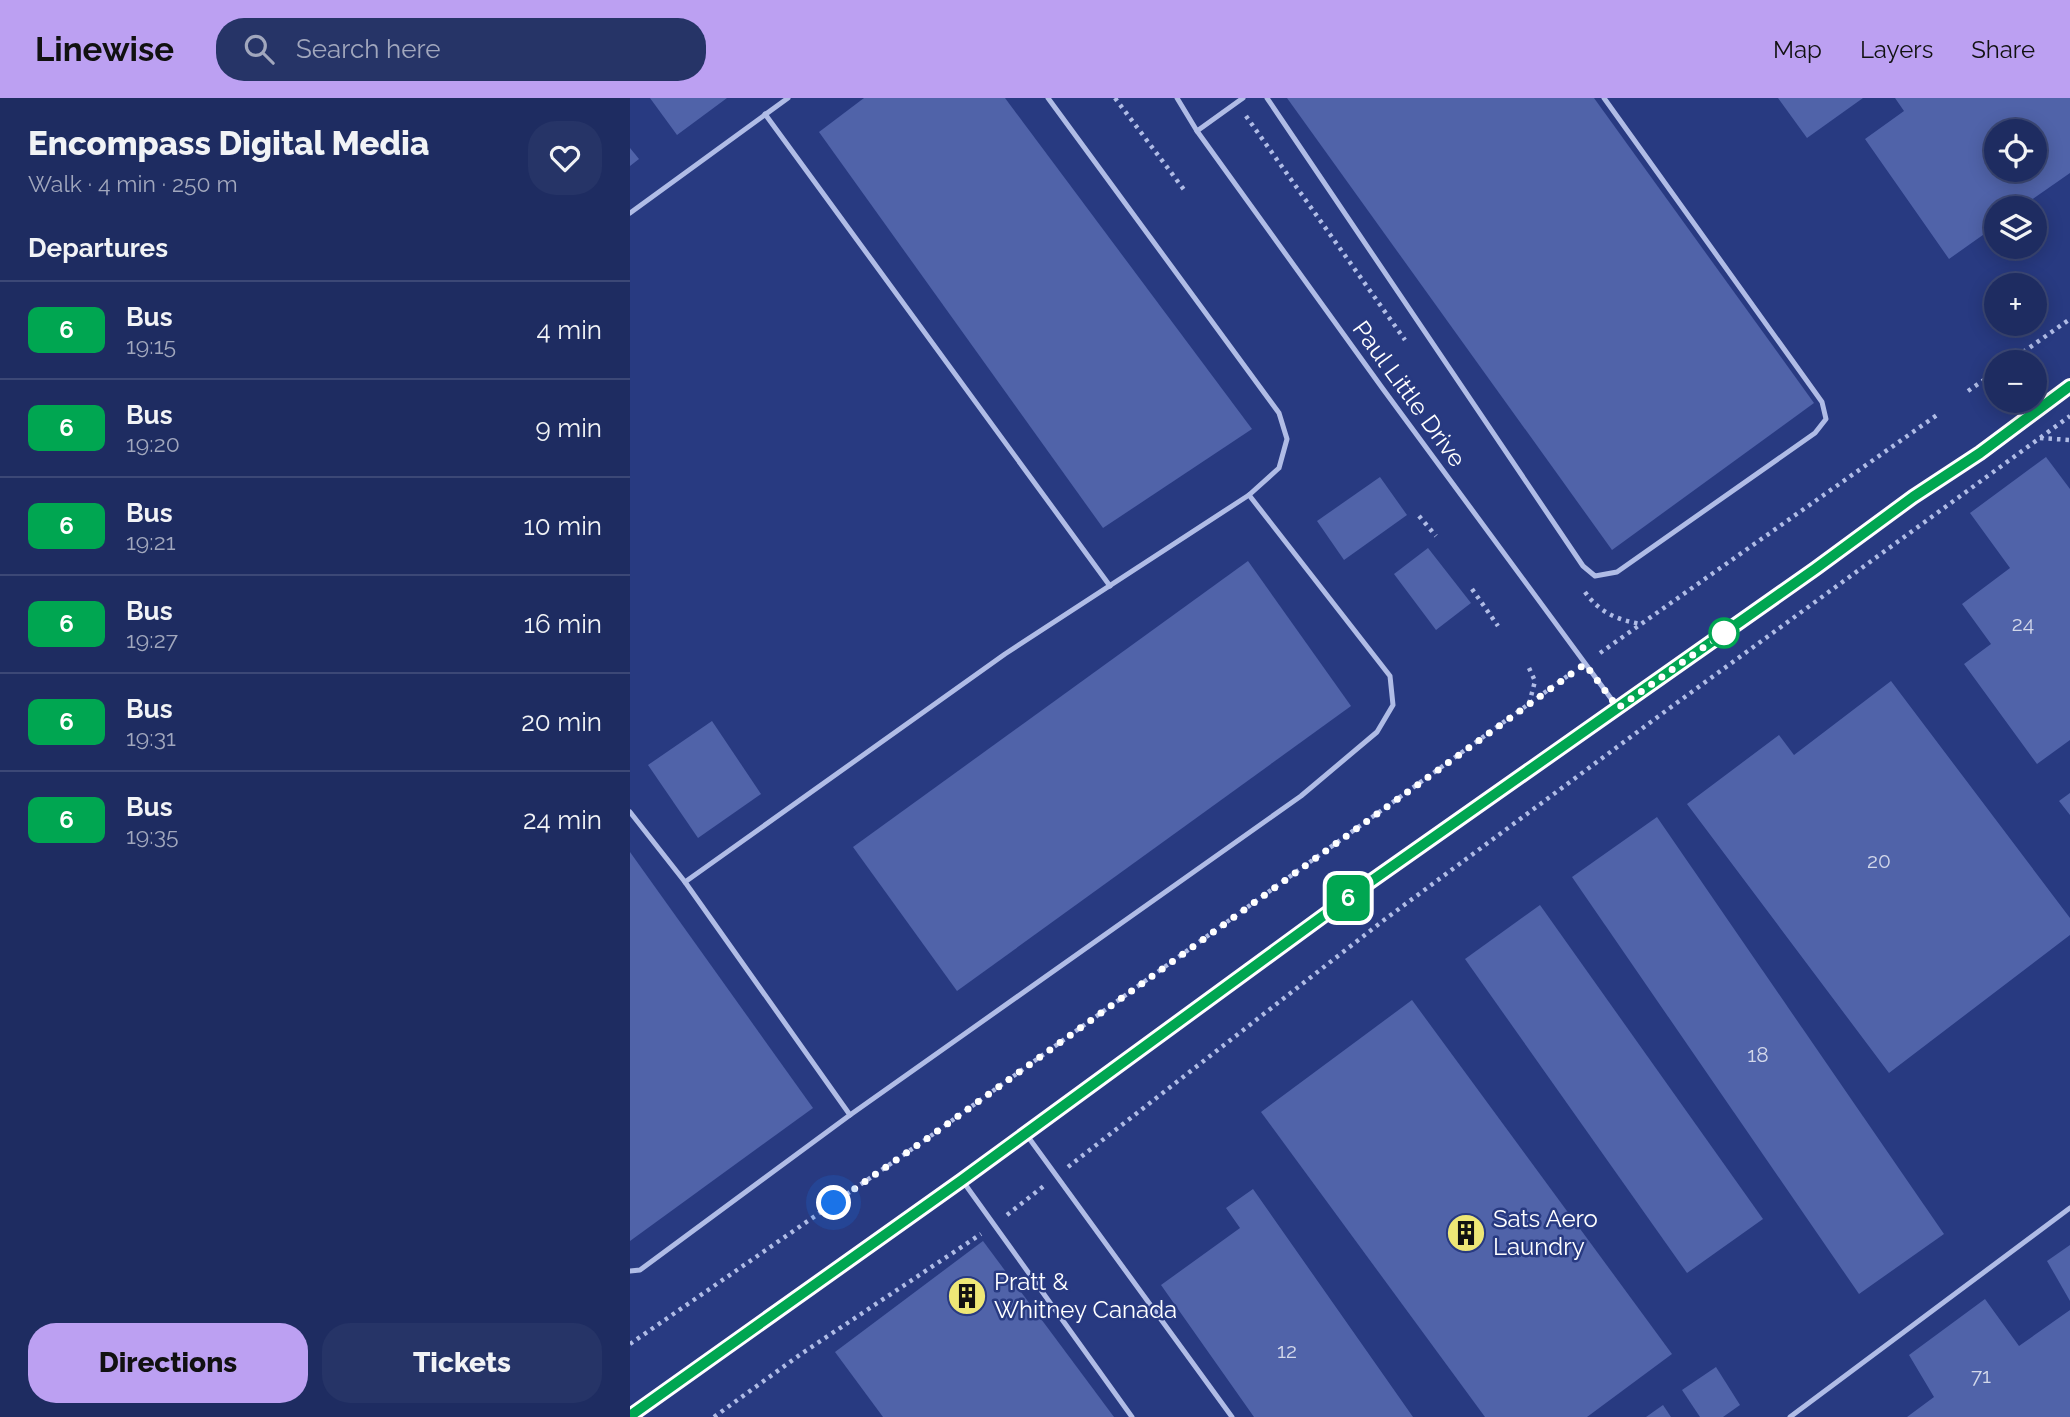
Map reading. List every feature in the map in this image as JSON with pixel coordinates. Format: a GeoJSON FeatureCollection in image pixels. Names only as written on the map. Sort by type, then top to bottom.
{"type":"FeatureCollection","features":[{"type":"Feature","properties":{"kind":"street"},"geometry":{"type":"LineString","coordinates":[[630,1416],[1026,1134],[1360,889],[1913,497],[1980,453],[2070,386]]}},
{"type":"Feature","properties":{"kind":"lane"},"geometry":{"type":"LineString","coordinates":[[630,213],[788,98]]}},
{"type":"Feature","properties":{"kind":"lane"},"geometry":{"type":"LineString","coordinates":[[685,883],[1005,654],[1249,495],[1279,468],[1287,439],[1279,413],[1048,98]]}},
{"type":"Feature","properties":{"kind":"lane","name":"Paul Little Drive"},"geometry":{"type":"LineString","coordinates":[[1177,98],[1197,131],[1367,367],[1618,708]]}},
{"type":"Feature","properties":{"kind":"lane"},"geometry":{"type":"LineString","coordinates":[[1197,131],[1243,98]]}},
{"type":"Feature","properties":{"kind":"lane"},"geometry":{"type":"LineString","coordinates":[[1268,98],[1583,566],[1595,576],[1617,572],[1815,433],[1826,419],[1822,402],[1604,98]]}},
{"type":"Feature","properties":{"kind":"lane"},"geometry":{"type":"LineString","coordinates":[[765,114],[1110,586]]}},
{"type":"Feature","properties":{"kind":"lane"},"geometry":{"type":"LineString","coordinates":[[630,1271],[640,1270],[850,1115],[1301,796],[1377,732],[1393,705],[1390,676],[1249,495]]}},
{"type":"Feature","properties":{"kind":"lane"},"geometry":{"type":"LineString","coordinates":[[630,812],[685,883],[850,1115]]}},
{"type":"Feature","properties":{"kind":"lane"},"geometry":{"type":"LineString","coordinates":[[1026,1134],[1231,1417]]}},
{"type":"Feature","properties":{"kind":"lane"},"geometry":{"type":"LineString","coordinates":[[962,1180],[1132,1417]]}},
{"type":"Feature","properties":{"kind":"lane"},"geometry":{"type":"LineString","coordinates":[[1790,1417],[2070,1208]]}},
{"type":"Feature","properties":{"kind":"path"},"geometry":{"type":"LineString","coordinates":[[1115,98],[1185,191]]}},
{"type":"Feature","properties":{"kind":"path"},"geometry":{"type":"LineString","coordinates":[[2026,350],[2070,319]]}},
{"type":"Feature","properties":{"kind":"path"},"geometry":{"type":"LineString","coordinates":[[1968,391],[1984,379]]}},
{"type":"Feature","properties":{"kind":"path"},"geometry":{"type":"LineString","coordinates":[[630,1344],[925,1140],[1529,704],[1937,415]]}},
{"type":"Feature","properties":{"kind":"path"},"geometry":{"type":"LineString","coordinates":[[714,1417],[801,1354],[993,1226],[1384,920],[2070,416]]}},
{"type":"Feature","properties":{"kind":"path"},"geometry":{"type":"LineString","coordinates":[[2039,438],[2070,440]]}},
{"type":"Feature","properties":{"kind":"path"},"geometry":{"type":"LineString","coordinates":[[1419,516],[1436,536]]}},
{"type":"Feature","properties":{"kind":"path"},"geometry":{"type":"LineString","coordinates":[[1472,589],[1498,626]]}},
{"type":"Feature","properties":{"kind":"path"},"geometry":{"type":"LineString","coordinates":[[1529,668],[1535,681],[1529,704]]}},
{"type":"Feature","properties":{"kind":"building"},"geometry":{"type":"Polygon","coordinates":[[[650,98],[727,98],[677,135],[650,98]]]}},
{"type":"Feature","properties":{"kind":"building"},"geometry":{"type":"Polygon","coordinates":[[[864,98],[1005,98],[1252,429],[1103,528],[819,132],[864,98]]]}},
{"type":"Feature","properties":{"kind":"building"},"geometry":{"type":"Polygon","coordinates":[[[1287,98],[1594,98],[1814,403],[1612,550],[1287,98]]]}},
{"type":"Feature","properties":{"kind":"building"},"geometry":{"type":"Polygon","coordinates":[[[1778,98],[1863,98],[1807,138],[1778,98]]]}},
{"type":"Feature","properties":{"kind":"building"},"geometry":{"type":"Polygon","coordinates":[[[1895,98],[2070,98],[2070,173],[2037,196],[1984,196],[1984,234],[1949,259],[1865,139],[1904,111],[1895,98]]]}},
{"type":"Feature","properties":{"kind":"building"},"geometry":{"type":"Polygon","coordinates":[[[630,148],[639,159],[630,166],[630,148]]]}},
{"type":"Feature","properties":{"kind":"building"},"geometry":{"type":"Polygon","coordinates":[[[2046,457],[2070,489],[2070,740],[2037,764],[1964,664],[1991,644],[1962,604],[2010,568],[1970,513],[2046,457]]]}},
{"type":"Feature","properties":{"kind":"building"},"geometry":{"type":"Polygon","coordinates":[[[1380,477],[1407,515],[1344,560],[1317,521],[1380,477]]]}},
{"type":"Feature","properties":{"kind":"building"},"geometry":{"type":"Polygon","coordinates":[[[1428,548],[1471,603],[1436,630],[1394,574],[1428,548]]]}},
{"type":"Feature","properties":{"kind":"building"},"geometry":{"type":"Polygon","coordinates":[[[1248,561],[1351,706],[957,991],[853,847],[1248,561]]]}},
{"type":"Feature","properties":{"kind":"building"},"geometry":{"type":"Polygon","coordinates":[[[1891,681],[2070,918],[2070,935],[1889,1073],[1687,804],[1779,735],[1794,755],[1891,681]]]}},
{"type":"Feature","properties":{"kind":"building"},"geometry":{"type":"Polygon","coordinates":[[[712,721],[761,794],[698,838],[648,765],[712,721]]]}},
{"type":"Feature","properties":{"kind":"building"},"geometry":{"type":"Polygon","coordinates":[[[2070,793],[2070,815],[2059,801],[2070,793]]]}},
{"type":"Feature","properties":{"kind":"building"},"geometry":{"type":"Polygon","coordinates":[[[1657,817],[1944,1234],[1859,1294],[1572,877],[1657,817]]]}},
{"type":"Feature","properties":{"kind":"building"},"geometry":{"type":"Polygon","coordinates":[[[630,852],[813,1108],[630,1241],[630,852]]]}},
{"type":"Feature","properties":{"kind":"building"},"geometry":{"type":"Polygon","coordinates":[[[1540,905],[1763,1219],[1687,1273],[1465,959],[1540,905]]]}},
{"type":"Feature","properties":{"kind":"building","name":"Sats Aero Laundry"},"geometry":{"type":"Polygon","coordinates":[[[1412,1000],[1672,1354],[1587,1417],[1485,1417],[1261,1112],[1412,1000]]]}},
{"type":"Feature","properties":{"kind":"building"},"geometry":{"type":"Polygon","coordinates":[[[1253,1189],[1413,1417],[1254,1417],[1161,1285],[1240,1228],[1226,1208],[1253,1189]]]}},
{"type":"Feature","properties":{"kind":"building","name":"Pratt & Whitney Canada"},"geometry":{"type":"Polygon","coordinates":[[[983,1241],[1114,1417],[883,1417],[835,1352],[983,1241]]]}},
{"type":"Feature","properties":{"kind":"building"},"geometry":{"type":"Polygon","coordinates":[[[2070,1245],[2070,1301],[2047,1261],[2070,1245]]]}},
{"type":"Feature","properties":{"kind":"building"},"geometry":{"type":"Polygon","coordinates":[[[1985,1299],[2019,1346],[2070,1310],[2070,1417],[1907,1417],[1934,1397],[1909,1355],[1985,1299]]]}},
{"type":"Feature","properties":{"kind":"building"},"geometry":{"type":"Polygon","coordinates":[[[1716,1367],[1740,1405],[1723,1417],[1700,1417],[1682,1390],[1716,1367]]]}},
{"type":"Feature","properties":{"kind":"building"},"geometry":{"type":"Polygon","coordinates":[[[1663,1405],[1671,1417],[1646,1417],[1663,1405]]]}},
{"type":"Feature","properties":{"kind":"bus line","name":"6"},"geometry":{"type":"LineString","coordinates":[[630,1416],[962,1180],[1360,889],[1913,497],[1980,453],[2070,386]]}},
{"type":"Feature","properties":{"kind":"place","name":"Sats Aero Laundry"},"geometry":{"type":"Point","coordinates":[1466,1233]}},
{"type":"Feature","properties":{"kind":"place","name":"Pratt & Whitney Canada"},"geometry":{"type":"Point","coordinates":[967,1296]}},
{"type":"Feature","properties":{"kind":"route"},"geometry":{"type":"LineString","coordinates":[[834,1203],[1585,664],[1618,708],[1728,630],[1724,633]]}}]}
